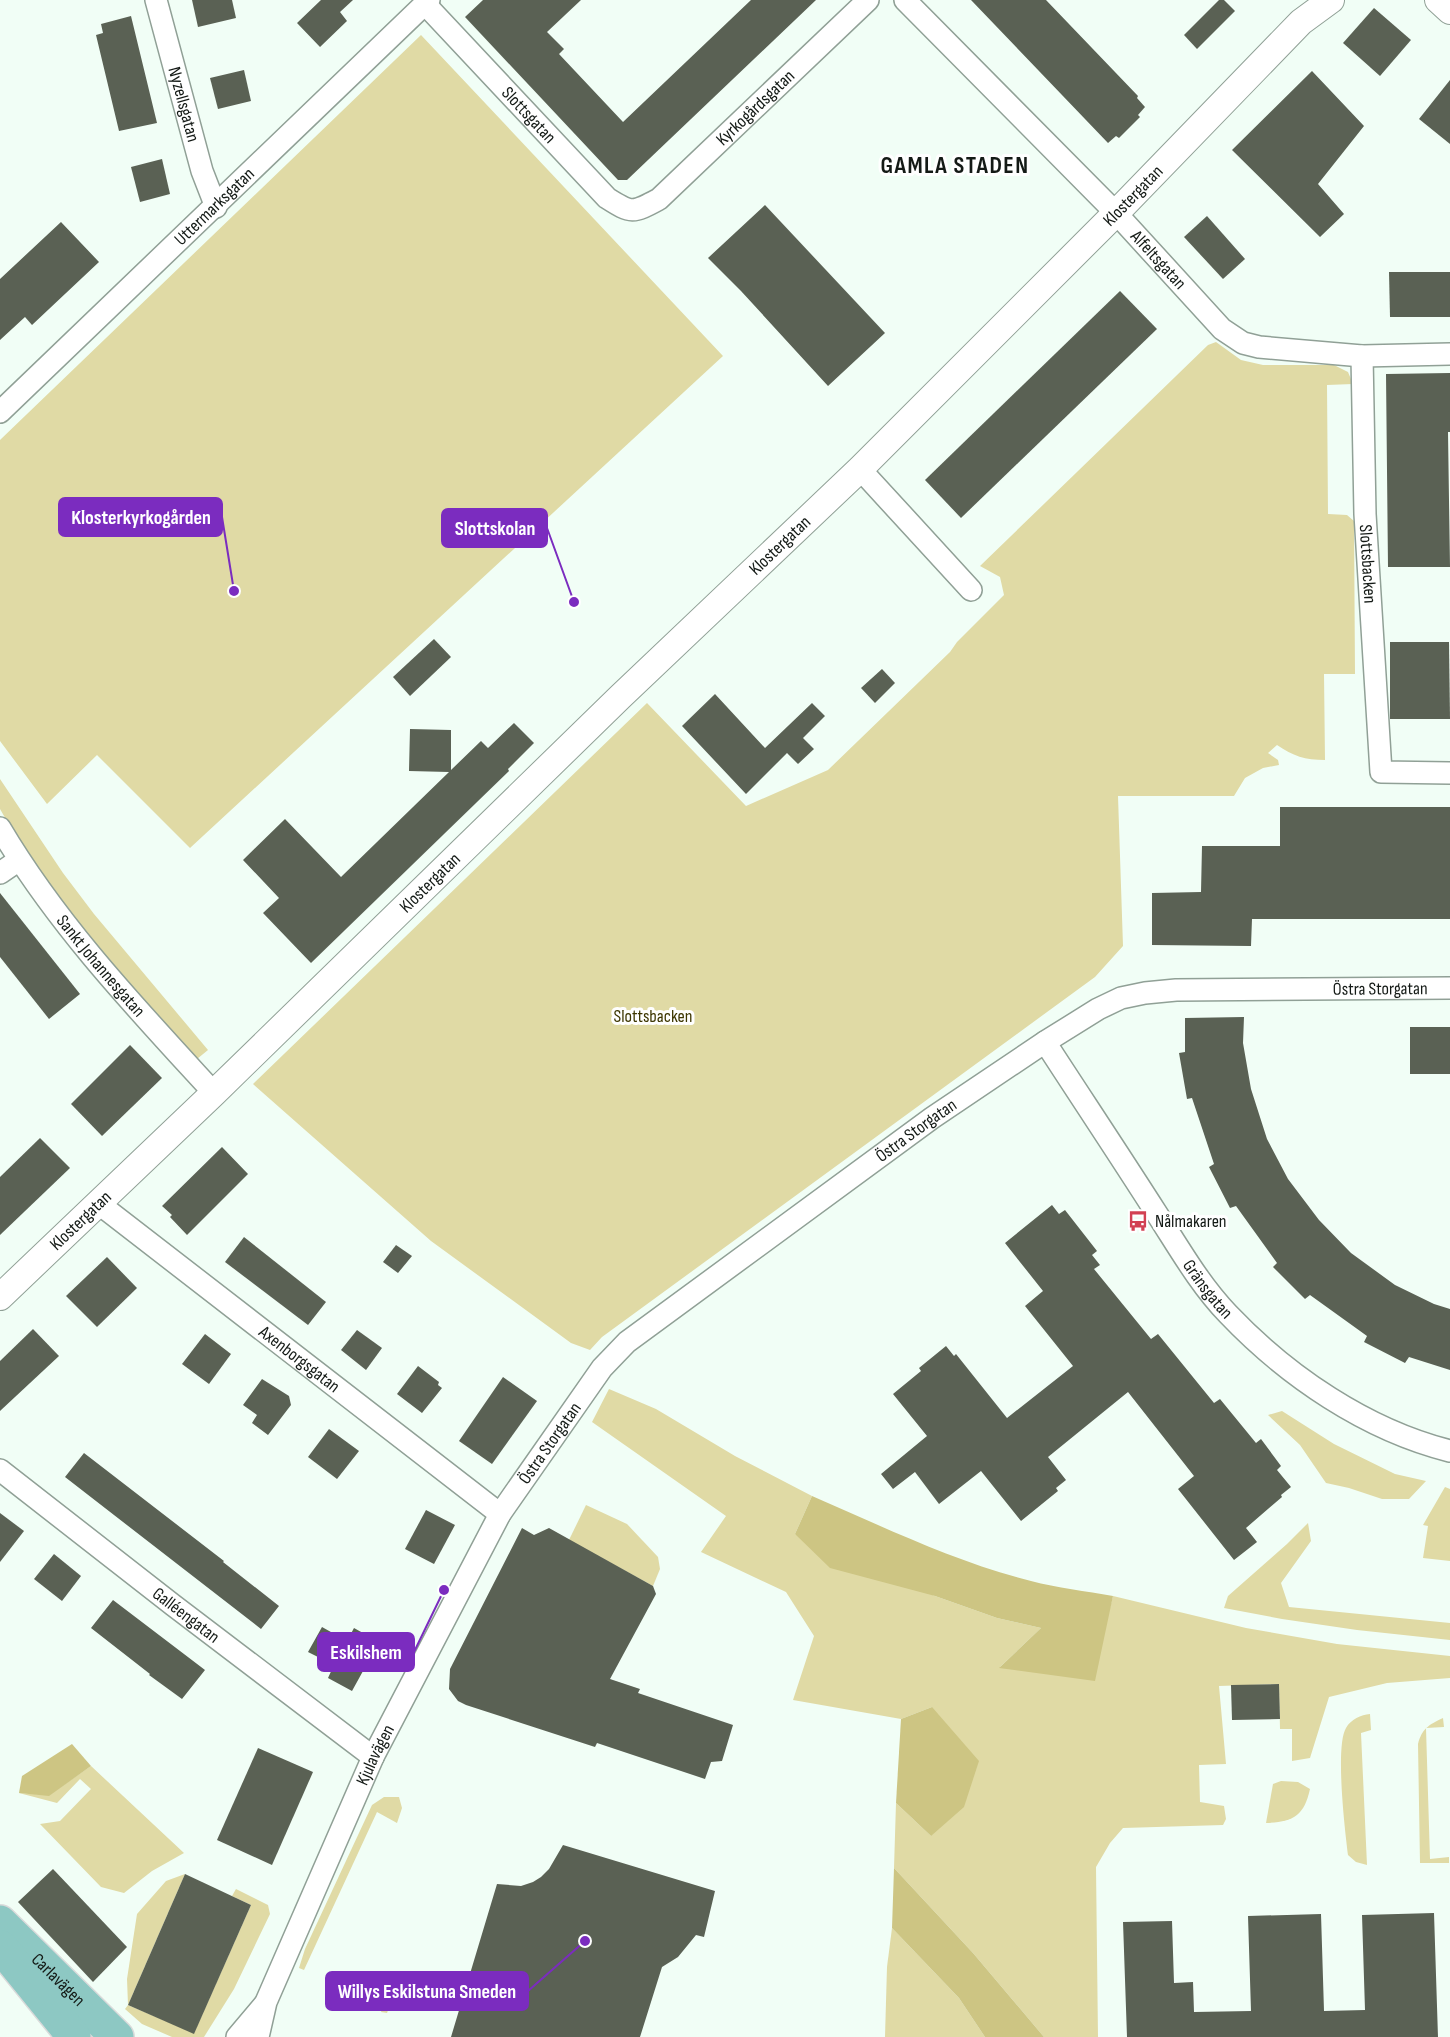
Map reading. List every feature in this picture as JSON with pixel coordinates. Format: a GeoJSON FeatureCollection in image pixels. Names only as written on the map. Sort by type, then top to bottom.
{"type":"FeatureCollection","features":[{"type":"Feature","properties":{"kind":"main road","name":"Carlavägen"},"geometry":{"type":"LineString","coordinates":[[0,1922],[117,2037]]}},
{"type":"Feature","properties":{"kind":"main road","name":"Carlavägen"},"geometry":{"type":"LineString","coordinates":[[0,1946],[74,2037]]}},
{"type":"Feature","properties":{"kind":"street","name":"Nyzellsgatan"},"geometry":{"type":"LineString","coordinates":[[156,0],[202,171],[216,207]]}},
{"type":"Feature","properties":{"kind":"street","name":"Kyrkogårdsgatan"},"geometry":{"type":"LineString","coordinates":[[640,209],[659,199],[868,0]]}},
{"type":"Feature","properties":{"kind":"street","name":"Alfeltsgatan"},"geometry":{"type":"LineString","coordinates":[[905,0],[1116,213],[1222,328],[1243,343],[1259,347],[1362,356],[1450,354]]}},
{"type":"Feature","properties":{"kind":"street","name":"Klostergatan"},"geometry":{"type":"LineString","coordinates":[[1301,22],[1314,0]]}},
{"type":"Feature","properties":{"kind":"street","name":"Klostergatan"},"geometry":{"type":"LineString","coordinates":[[0,1298],[620,697],[860,469],[1116,213],[1301,22],[1331,0]]}},
{"type":"Feature","properties":{"kind":"street"},"geometry":{"type":"LineString","coordinates":[[1438,0],[1450,11]]}},
{"type":"Feature","properties":{"kind":"street","name":"Uttermarksgatan"},"geometry":{"type":"LineString","coordinates":[[0,412],[427,2]]}},
{"type":"Feature","properties":{"kind":"street","name":"Slottsgatan"},"geometry":{"type":"LineString","coordinates":[[427,2],[607,198],[627,211],[640,209]]}},
{"type":"Feature","properties":{"kind":"street","name":"Slottsbacken"},"geometry":{"type":"LineString","coordinates":[[1362,356],[1365,514],[1381,772],[1450,773]]}},
{"type":"Feature","properties":{"kind":"street"},"geometry":{"type":"LineString","coordinates":[[860,469],[971,590]]}},
{"type":"Feature","properties":{"kind":"street","name":"Sankt Johannesgatan"},"geometry":{"type":"LineString","coordinates":[[0,828],[19,860],[70,931],[214,1093]]}},
{"type":"Feature","properties":{"kind":"street"},"geometry":{"type":"LineString","coordinates":[[0,873],[19,860]]}},
{"type":"Feature","properties":{"kind":"street","name":"Östra Storgatan"},"geometry":{"type":"LineString","coordinates":[[500,1514],[602,1368],[627,1342],[932,1118],[1098,1009],[1121,998],[1176,990],[1450,988]]}},
{"type":"Feature","properties":{"kind":"street","name":"Gränsgatan"},"geometry":{"type":"LineString","coordinates":[[1045,1042],[1197,1275],[1226,1313],[1267,1352],[1317,1389],[1378,1425],[1430,1446],[1450,1450]]}},
{"type":"Feature","properties":{"kind":"street","name":"Axenborgsgatan"},"geometry":{"type":"LineString","coordinates":[[98,1203],[500,1514]]}},
{"type":"Feature","properties":{"kind":"street","name":"Galléengatan"},"geometry":{"type":"LineString","coordinates":[[0,1470],[373,1757]]}},
{"type":"Feature","properties":{"kind":"street","name":"Kjulavägen"},"geometry":{"type":"LineString","coordinates":[[258,2037],[266,2002],[373,1757],[500,1514]]}},
{"type":"Feature","properties":{"kind":"street","name":"Kjulavägen"},"geometry":{"type":"LineString","coordinates":[[237,2037],[266,2002]]}},
{"type":"Feature","properties":{"kind":"green space"},"geometry":{"type":"Polygon","coordinates":[[[421,35],[723,356],[190,848],[97,755],[47,804],[0,741],[0,440],[421,35]]]}},
{"type":"Feature","properties":{"kind":"green space","name":"Slottsbacken"},"geometry":{"type":"Polygon","coordinates":[[[1216,342],[1241,360],[1263,365],[1334,365],[1348,372],[1353,384],[1327,385],[1328,514],[1347,515],[1354,521],[1355,674],[1324,674],[1325,760],[1300,757],[1277,745],[1268,753],[1278,760],[1279,765],[1263,768],[1245,778],[1234,796],[1118,796],[1123,946],[1095,977],[602,1337],[590,1350],[571,1343],[431,1241],[253,1084],[647,703],[746,806],[828,770],[950,652],[1004,595],[1000,577],[980,566],[1208,345],[1216,342]]]}},
{"type":"Feature","properties":{"kind":"green space"},"geometry":{"type":"Polygon","coordinates":[[[0,779],[63,873],[94,914],[208,1050],[197,1059],[108,964],[73,920],[19,842],[0,809],[0,779]]]}},
{"type":"Feature","properties":{"kind":"green space"},"geometry":{"type":"Polygon","coordinates":[[[609,1389],[656,1409],[735,1456],[812,1496],[795,1534],[935,1596],[997,1618],[1041,1628],[1000,1667],[1105,1627],[1113,1596],[1246,1628],[1337,1644],[1450,1656],[1450,1678],[1387,1683],[1329,1697],[1310,1758],[1292,1761],[1292,1729],[1280,1729],[1279,1684],[1219,1686],[1226,1764],[1199,1765],[1200,1802],[1224,1806],[1226,1819],[1223,1825],[1123,1828],[1110,1843],[1096,1867],[1098,2037],[1044,2037],[973,1953],[894,1868],[896,1803],[931,1836],[932,1707],[901,1719],[793,1700],[814,1636],[786,1592],[701,1552],[726,1516],[592,1422],[609,1389]]]}},
{"type":"Feature","properties":{"kind":"green space"},"geometry":{"type":"Polygon","coordinates":[[[1282,1411],[1334,1444],[1395,1474],[1426,1481],[1409,1499],[1382,1499],[1326,1483],[1300,1445],[1268,1415],[1282,1411]]]}},
{"type":"Feature","properties":{"kind":"green space"},"geometry":{"type":"Polygon","coordinates":[[[1445,1487],[1450,1489],[1450,1561],[1423,1558],[1428,1526],[1423,1525],[1445,1487]]]}},
{"type":"Feature","properties":{"kind":"green space"},"geometry":{"type":"Polygon","coordinates":[[[586,1505],[627,1524],[658,1557],[660,1569],[653,1586],[569,1540],[586,1505]]]}},
{"type":"Feature","properties":{"kind":"green space"},"geometry":{"type":"Polygon","coordinates":[[[1308,1523],[1311,1541],[1281,1583],[1289,1607],[1450,1623],[1450,1640],[1357,1630],[1224,1608],[1228,1596],[1308,1523]]]}},
{"type":"Feature","properties":{"kind":"green space"},"geometry":{"type":"Polygon","coordinates":[[[1370,1714],[1371,1730],[1361,1733],[1367,1865],[1356,1862],[1348,1855],[1341,1752],[1348,1725],[1356,1718],[1370,1714]]]}},
{"type":"Feature","properties":{"kind":"green space"},"geometry":{"type":"Polygon","coordinates":[[[1443,1718],[1444,1727],[1426,1728],[1433,1723],[1443,1718]]]}},
{"type":"Feature","properties":{"kind":"green space"},"geometry":{"type":"Polygon","coordinates":[[[1426,1728],[1430,1859],[1449,1857],[1449,1863],[1420,1863],[1418,1744],[1426,1728]]]}},
{"type":"Feature","properties":{"kind":"green space"},"geometry":{"type":"Polygon","coordinates":[[[91,1766],[184,1853],[152,1871],[124,1893],[101,1887],[40,1824],[60,1821],[91,1789],[80,1779],[57,1803],[19,1793],[49,1795],[91,1766]]]}},
{"type":"Feature","properties":{"kind":"green space"},"geometry":{"type":"Polygon","coordinates":[[[1281,1781],[1298,1782],[1310,1789],[1307,1798],[1296,1816],[1283,1821],[1266,1823],[1273,1784],[1281,1781]]]}},
{"type":"Feature","properties":{"kind":"green space"},"geometry":{"type":"Polygon","coordinates":[[[384,1797],[399,1797],[402,1808],[397,1823],[377,1812],[304,1970],[299,1968],[305,1949],[372,1805],[384,1797]]]}},
{"type":"Feature","properties":{"kind":"green space"},"geometry":{"type":"Polygon","coordinates":[[[185,1874],[128,2005],[127,1979],[137,1914],[166,1881],[185,1874]]]}},
{"type":"Feature","properties":{"kind":"green space"},"geometry":{"type":"Polygon","coordinates":[[[236,1889],[268,1905],[270,1914],[234,1989],[204,2037],[172,2037],[142,2024],[125,2009],[128,2005],[194,2033],[251,1905],[232,1896],[236,1889]]]}},
{"type":"Feature","properties":{"kind":"green space"},"geometry":{"type":"Polygon","coordinates":[[[892,1928],[959,1998],[985,2037],[885,2037],[887,1967],[892,1928]]]}},
{"type":"Feature","properties":{"kind":"green space"},"geometry":{"type":"Polygon","coordinates":[[[363,1987],[392,2000],[387,2013],[381,2012],[384,2003],[357,1990],[363,1987]]]}},
{"type":"Feature","properties":{"kind":"shaded area"},"geometry":{"type":"Polygon","coordinates":[[[812,1496],[975,1564],[1061,1588],[1113,1596],[1095,1681],[999,1668],[1041,1628],[997,1618],[935,1596],[830,1568],[795,1534],[812,1496]]]}},
{"type":"Feature","properties":{"kind":"shaded area"},"geometry":{"type":"Polygon","coordinates":[[[932,1707],[979,1761],[964,1807],[931,1836],[896,1803],[901,1719],[932,1707]]]}},
{"type":"Feature","properties":{"kind":"shaded area"},"geometry":{"type":"Polygon","coordinates":[[[72,1744],[91,1766],[49,1796],[19,1793],[22,1776],[72,1744]]]}},
{"type":"Feature","properties":{"kind":"shaded area"},"geometry":{"type":"Polygon","coordinates":[[[894,1868],[973,1953],[1044,2037],[985,2037],[959,1998],[892,1928],[894,1868]]]}},
{"type":"Feature","properties":{"kind":"building"},"geometry":{"type":"Polygon","coordinates":[[[192,0],[232,0],[236,18],[198,27],[192,0]]]}},
{"type":"Feature","properties":{"kind":"building"},"geometry":{"type":"Polygon","coordinates":[[[321,0],[353,0],[340,12],[347,21],[320,47],[297,23],[321,0]]]}},
{"type":"Feature","properties":{"kind":"building"},"geometry":{"type":"Polygon","coordinates":[[[483,0],[581,0],[547,32],[564,49],[559,54],[623,122],[751,0],[816,0],[627,180],[618,180],[465,17],[483,0]]]}},
{"type":"Feature","properties":{"kind":"building"},"geometry":{"type":"Polygon","coordinates":[[[971,0],[1046,0],[1138,96],[1137,98],[1145,107],[1138,115],[1140,117],[1119,138],[1116,136],[1108,143],[971,0]]]}},
{"type":"Feature","properties":{"kind":"building"},"geometry":{"type":"Polygon","coordinates":[[[1219,0],[1224,0],[1235,11],[1197,49],[1184,35],[1219,0]]]}},
{"type":"Feature","properties":{"kind":"building"},"geometry":{"type":"Polygon","coordinates":[[[1374,8],[1411,40],[1380,76],[1343,43],[1374,8]]]}},
{"type":"Feature","properties":{"kind":"building"},"geometry":{"type":"Polygon","coordinates":[[[131,16],[157,123],[119,131],[96,35],[103,33],[101,24],[131,16]]]}},
{"type":"Feature","properties":{"kind":"building"},"geometry":{"type":"Polygon","coordinates":[[[244,70],[251,101],[218,109],[210,78],[244,70]]]}},
{"type":"Feature","properties":{"kind":"building"},"geometry":{"type":"Polygon","coordinates":[[[1312,71],[1364,126],[1318,184],[1344,214],[1320,237],[1232,150],[1312,71]]]}},
{"type":"Feature","properties":{"kind":"building"},"geometry":{"type":"Polygon","coordinates":[[[1450,80],[1450,144],[1419,119],[1450,80]]]}},
{"type":"Feature","properties":{"kind":"building"},"geometry":{"type":"Polygon","coordinates":[[[162,159],[170,194],[140,202],[131,167],[162,159]]]}},
{"type":"Feature","properties":{"kind":"building"},"geometry":{"type":"Polygon","coordinates":[[[765,205],[885,333],[828,386],[708,258],[765,205]]]}},
{"type":"Feature","properties":{"kind":"building"},"geometry":{"type":"Polygon","coordinates":[[[1207,216],[1245,259],[1223,279],[1184,237],[1207,216]]]}},
{"type":"Feature","properties":{"kind":"building"},"geometry":{"type":"Polygon","coordinates":[[[61,222],[99,262],[32,325],[25,317],[0,340],[0,279],[61,222]]]}},
{"type":"Feature","properties":{"kind":"building"},"geometry":{"type":"Polygon","coordinates":[[[1389,272],[1450,272],[1450,317],[1390,317],[1389,272]]]}},
{"type":"Feature","properties":{"kind":"building"},"geometry":{"type":"Polygon","coordinates":[[[1120,291],[1157,329],[961,518],[925,480],[1120,291]]]}},
{"type":"Feature","properties":{"kind":"building"},"geometry":{"type":"Polygon","coordinates":[[[1450,373],[1450,432],[1448,432],[1450,567],[1388,567],[1386,374],[1450,373]]]}},
{"type":"Feature","properties":{"kind":"building"},"geometry":{"type":"Polygon","coordinates":[[[434,639],[451,657],[410,696],[393,677],[434,639]]]}},
{"type":"Feature","properties":{"kind":"building"},"geometry":{"type":"Polygon","coordinates":[[[1390,642],[1449,642],[1450,719],[1390,719],[1390,642]]]}},
{"type":"Feature","properties":{"kind":"building"},"geometry":{"type":"Polygon","coordinates":[[[882,669],[895,683],[875,703],[861,688],[882,669]]]}},
{"type":"Feature","properties":{"kind":"building"},"geometry":{"type":"Polygon","coordinates":[[[715,694],[765,748],[812,703],[825,716],[803,738],[814,749],[798,764],[787,753],[746,794],[682,726],[715,694]]]}},
{"type":"Feature","properties":{"kind":"building"},"geometry":{"type":"Polygon","coordinates":[[[514,723],[534,743],[508,769],[509,771],[311,963],[263,913],[279,898],[243,860],[285,819],[341,877],[449,772],[409,771],[410,729],[451,730],[451,770],[481,741],[488,748],[514,723]]]}},
{"type":"Feature","properties":{"kind":"building"},"geometry":{"type":"Polygon","coordinates":[[[1280,807],[1450,807],[1450,919],[1252,919],[1251,946],[1152,945],[1152,893],[1201,892],[1202,846],[1280,846],[1280,807]]]}},
{"type":"Feature","properties":{"kind":"building"},"geometry":{"type":"Polygon","coordinates":[[[0,893],[80,994],[49,1019],[0,957],[0,893]]]}},
{"type":"Feature","properties":{"kind":"building"},"geometry":{"type":"Polygon","coordinates":[[[1244,1017],[1243,1043],[1251,1089],[1267,1139],[1288,1179],[1319,1220],[1351,1253],[1395,1285],[1434,1304],[1450,1309],[1450,1370],[1409,1357],[1405,1363],[1364,1342],[1367,1336],[1310,1295],[1305,1299],[1273,1267],[1277,1263],[1236,1206],[1230,1208],[1209,1167],[1214,1164],[1192,1098],[1187,1099],[1179,1053],[1185,1052],[1185,1018],[1244,1017]]]}},
{"type":"Feature","properties":{"kind":"building"},"geometry":{"type":"Polygon","coordinates":[[[1410,1027],[1450,1027],[1450,1074],[1410,1074],[1410,1027]]]}},
{"type":"Feature","properties":{"kind":"building"},"geometry":{"type":"Polygon","coordinates":[[[130,1045],[162,1078],[102,1136],[71,1104],[130,1045]]]}},
{"type":"Feature","properties":{"kind":"building"},"geometry":{"type":"Polygon","coordinates":[[[40,1138],[70,1168],[0,1235],[0,1177],[40,1138]]]}},
{"type":"Feature","properties":{"kind":"building"},"geometry":{"type":"Polygon","coordinates":[[[222,1147],[248,1174],[187,1235],[162,1206],[222,1147]]]}},
{"type":"Feature","properties":{"kind":"building"},"geometry":{"type":"Polygon","coordinates":[[[1052,1205],[1059,1214],[1065,1210],[1097,1251],[1092,1255],[1100,1265],[1094,1269],[1151,1339],[1158,1334],[1214,1403],[1220,1399],[1256,1443],[1261,1439],[1281,1466],[1277,1470],[1291,1487],[1246,1528],[1257,1542],[1234,1560],[1178,1489],[1194,1476],[1128,1392],[1048,1457],[1066,1480],[1056,1488],[1058,1491],[1021,1521],[981,1471],[939,1504],[915,1472],[893,1489],[881,1474],[927,1436],[893,1394],[921,1371],[919,1368],[946,1346],[954,1356],[956,1354],[1007,1418],[1073,1366],[1025,1306],[1043,1291],[1005,1243],[1052,1205]]]}},
{"type":"Feature","properties":{"kind":"building"},"geometry":{"type":"Polygon","coordinates":[[[244,1237],[326,1302],[308,1325],[225,1262],[244,1237]]]}},
{"type":"Feature","properties":{"kind":"building"},"geometry":{"type":"Polygon","coordinates":[[[396,1245],[412,1256],[398,1273],[383,1262],[396,1245]]]}},
{"type":"Feature","properties":{"kind":"building"},"geometry":{"type":"Polygon","coordinates":[[[107,1257],[137,1288],[97,1327],[66,1296],[107,1257]]]}},
{"type":"Feature","properties":{"kind":"building"},"geometry":{"type":"Polygon","coordinates":[[[33,1329],[59,1356],[0,1411],[0,1361],[33,1329]]]}},
{"type":"Feature","properties":{"kind":"building"},"geometry":{"type":"Polygon","coordinates":[[[357,1330],[382,1348],[366,1370],[341,1350],[357,1330]]]}},
{"type":"Feature","properties":{"kind":"building"},"geometry":{"type":"Polygon","coordinates":[[[205,1334],[231,1354],[209,1384],[182,1364],[205,1334]]]}},
{"type":"Feature","properties":{"kind":"building"},"geometry":{"type":"Polygon","coordinates":[[[418,1366],[439,1382],[438,1385],[442,1388],[422,1413],[397,1394],[418,1366]]]}},
{"type":"Feature","properties":{"kind":"building"},"geometry":{"type":"Polygon","coordinates":[[[503,1377],[537,1401],[492,1464],[459,1441],[503,1377]]]}},
{"type":"Feature","properties":{"kind":"building"},"geometry":{"type":"Polygon","coordinates":[[[262,1379],[289,1396],[291,1405],[268,1435],[252,1423],[257,1415],[243,1405],[262,1379]]]}},
{"type":"Feature","properties":{"kind":"building"},"geometry":{"type":"Polygon","coordinates":[[[329,1429],[359,1451],[337,1479],[308,1457],[329,1429]]]}},
{"type":"Feature","properties":{"kind":"building"},"geometry":{"type":"Polygon","coordinates":[[[84,1453],[279,1606],[261,1629],[65,1477],[84,1453]]]}},
{"type":"Feature","properties":{"kind":"building"},"geometry":{"type":"Polygon","coordinates":[[[426,1510],[455,1525],[434,1564],[405,1549],[426,1510]]]}},
{"type":"Feature","properties":{"kind":"building"},"geometry":{"type":"Polygon","coordinates":[[[0,1513],[24,1531],[0,1562],[0,1513]]]}},
{"type":"Feature","properties":{"kind":"building"},"geometry":{"type":"Polygon","coordinates":[[[522,1528],[534,1535],[549,1528],[653,1586],[656,1594],[610,1679],[640,1689],[638,1693],[733,1725],[722,1761],[711,1762],[705,1779],[597,1743],[595,1747],[466,1705],[458,1701],[449,1689],[450,1669],[522,1528]]]}},
{"type":"Feature","properties":{"kind":"building"},"geometry":{"type":"Polygon","coordinates":[[[54,1554],[81,1576],[62,1601],[34,1579],[54,1554]]]}},
{"type":"Feature","properties":{"kind":"building"},"geometry":{"type":"Polygon","coordinates":[[[113,1600],[205,1670],[182,1699],[91,1628],[113,1600]]]}},
{"type":"Feature","properties":{"kind":"building"},"geometry":{"type":"Polygon","coordinates":[[[322,1627],[347,1641],[354,1628],[379,1642],[352,1691],[328,1678],[334,1665],[308,1652],[322,1627]]]}},
{"type":"Feature","properties":{"kind":"building"},"geometry":{"type":"Polygon","coordinates":[[[1279,1684],[1280,1719],[1232,1720],[1231,1685],[1279,1684]]]}},
{"type":"Feature","properties":{"kind":"building"},"geometry":{"type":"Polygon","coordinates":[[[258,1748],[313,1772],[272,1865],[217,1840],[258,1748]]]}},
{"type":"Feature","properties":{"kind":"building"},"geometry":{"type":"Polygon","coordinates":[[[563,1845],[715,1891],[704,1937],[696,1935],[678,1957],[662,1967],[640,2037],[451,2037],[497,1884],[521,1886],[533,1882],[549,1869],[563,1845]]]}},
{"type":"Feature","properties":{"kind":"building"},"geometry":{"type":"Polygon","coordinates":[[[53,1869],[127,1947],[93,1982],[18,1902],[53,1869]]]}},
{"type":"Feature","properties":{"kind":"building"},"geometry":{"type":"Polygon","coordinates":[[[185,1874],[251,1905],[194,2034],[128,2005],[185,1874]]]}},
{"type":"Feature","properties":{"kind":"building"},"geometry":{"type":"Polygon","coordinates":[[[1434,1913],[1438,2037],[1127,2037],[1123,1922],[1172,1921],[1174,1983],[1193,1982],[1194,2012],[1251,2011],[1248,1916],[1321,1914],[1324,2011],[1365,2010],[1362,1915],[1434,1913]]]}},
{"type":"Feature","properties":{"kind":"place","name":"Klosterkyrkogården"},"geometry":{"type":"Point","coordinates":[234,591]}},
{"type":"Feature","properties":{"kind":"place","name":"Slottskolan"},"geometry":{"type":"Point","coordinates":[574,602]}},
{"type":"Feature","properties":{"kind":"place","name":"Nålmakaren"},"geometry":{"type":"Point","coordinates":[1138,1221]}},
{"type":"Feature","properties":{"kind":"place","name":"Eskilshem"},"geometry":{"type":"Point","coordinates":[444,1590]}},
{"type":"Feature","properties":{"kind":"place","name":"Willys Eskilstuna Smeden"},"geometry":{"type":"Point","coordinates":[585,1941]}},
{"type":"Feature","properties":{"kind":"district","name":"GAMLA STADEN"},"geometry":{"type":"Point","coordinates":[955,165]}}]}
